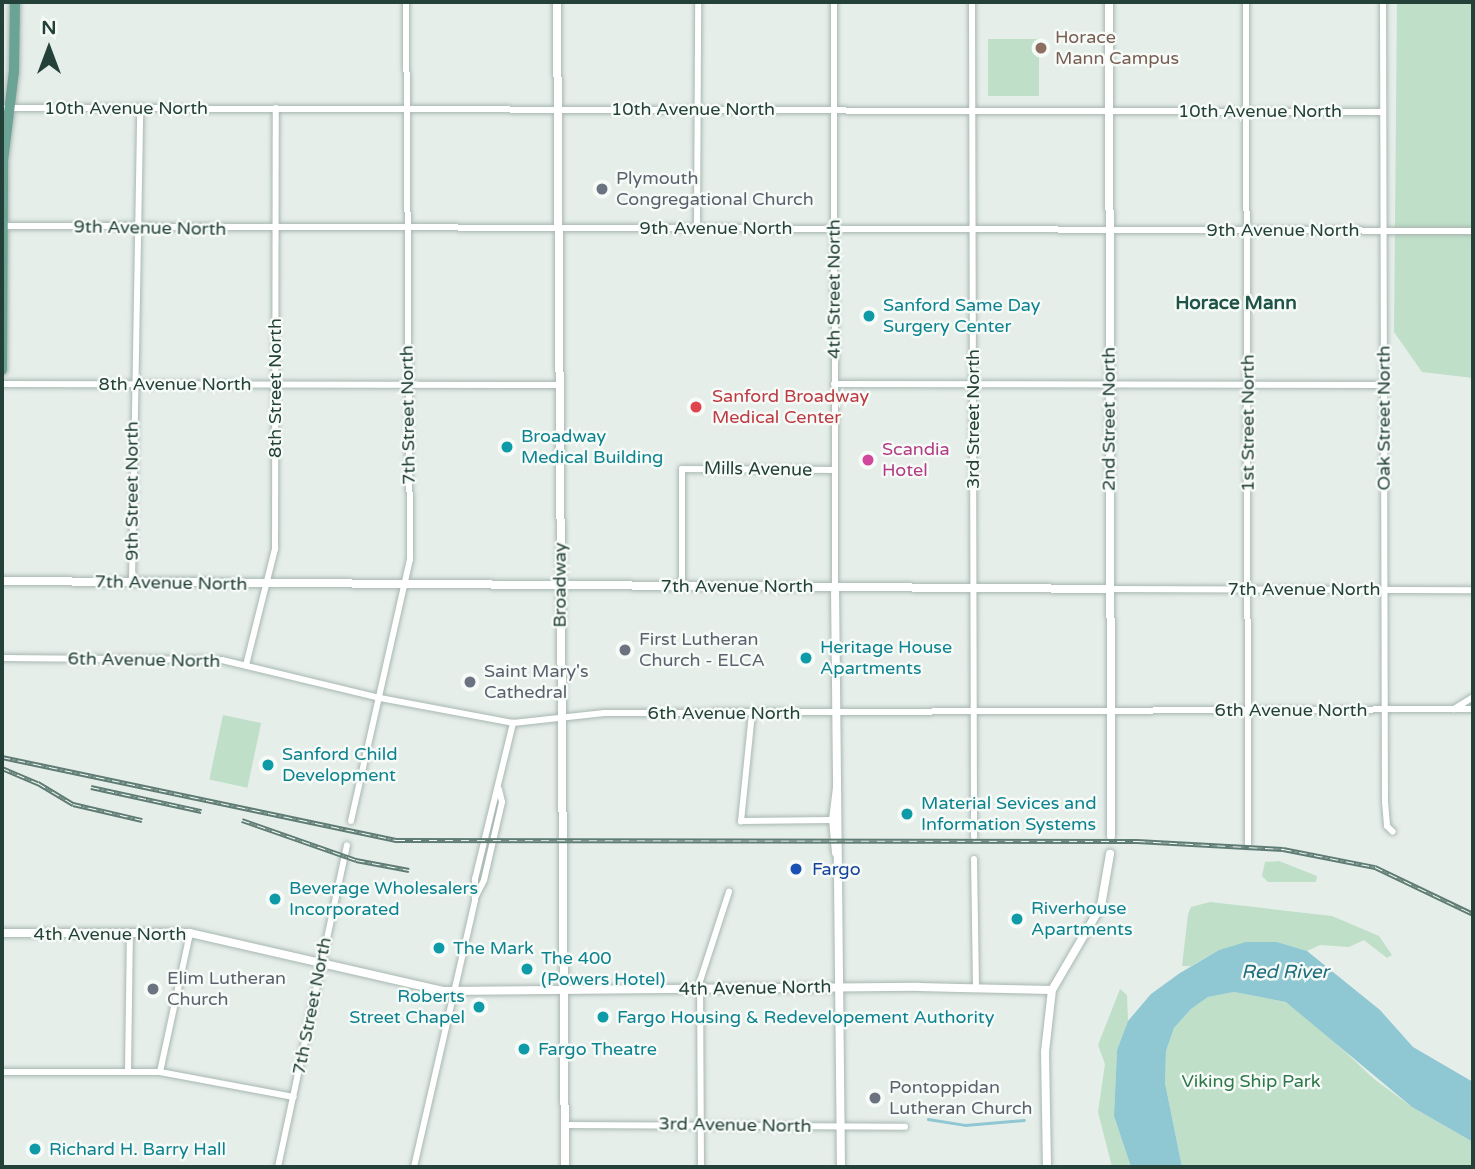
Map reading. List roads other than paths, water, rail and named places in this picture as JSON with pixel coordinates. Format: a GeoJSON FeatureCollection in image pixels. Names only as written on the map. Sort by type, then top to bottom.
{"type":"FeatureCollection","features":[{"type":"Feature","properties":{"kind":"main road"},"geometry":{"type":"LineString","coordinates":[[2,370],[3,160],[15,2]]}},
{"type":"Feature","properties":{"kind":"street","name":"7th Street North"},"geometry":{"type":"LineString","coordinates":[[351,821],[410,560],[405,230],[406,2]]}},
{"type":"Feature","properties":{"kind":"street","name":"Broadway"},"geometry":{"type":"LineString","coordinates":[[556,2],[565,1167]]}},
{"type":"Feature","properties":{"kind":"street"},"geometry":{"type":"LineString","coordinates":[[697,229],[698,2]]}},
{"type":"Feature","properties":{"kind":"street","name":"4th Street North"},"geometry":{"type":"LineString","coordinates":[[834,2],[835,587],[841,1167]]}},
{"type":"Feature","properties":{"kind":"street","name":"3rd Street North"},"geometry":{"type":"LineString","coordinates":[[972,2],[974,837]]}},
{"type":"Feature","properties":{"kind":"street","name":"2nd Street North"},"geometry":{"type":"LineString","coordinates":[[1109,2],[1111,836]]}},
{"type":"Feature","properties":{"kind":"street","name":"1st Street North"},"geometry":{"type":"LineString","coordinates":[[1247,2],[1248,844]]}},
{"type":"Feature","properties":{"kind":"street","name":"Oak Street North"},"geometry":{"type":"LineString","coordinates":[[1383,2],[1385,802],[1387,826],[1393,832]]}},
{"type":"Feature","properties":{"kind":"street","name":"9th Street North"},"geometry":{"type":"LineString","coordinates":[[132,582],[140,228],[139,107]]}},
{"type":"Feature","properties":{"kind":"street","name":"10th Avenue North"},"geometry":{"type":"LineString","coordinates":[[5,108],[1383,111]]}},
{"type":"Feature","properties":{"kind":"street","name":"8th Street North"},"geometry":{"type":"LineString","coordinates":[[246,665],[275,549],[276,108]]}},
{"type":"Feature","properties":{"kind":"street","name":"9th Avenue North"},"geometry":{"type":"LineString","coordinates":[[2,226],[405,230],[557,228],[1473,231]]}},
{"type":"Feature","properties":{"kind":"street","name":"8th Avenue North"},"geometry":{"type":"LineString","coordinates":[[2,384],[558,385]]}},
{"type":"Feature","properties":{"kind":"street"},"geometry":{"type":"LineString","coordinates":[[834,384],[1384,385]]}},
{"type":"Feature","properties":{"kind":"street","name":"Mills Avenue"},"geometry":{"type":"LineString","coordinates":[[682,585],[681,469],[835,470]]}},
{"type":"Feature","properties":{"kind":"street","name":"7th Avenue North"},"geometry":{"type":"LineString","coordinates":[[2,581],[1473,590]]}},
{"type":"Feature","properties":{"kind":"street","name":"6th Avenue North"},"geometry":{"type":"LineString","coordinates":[[2,658],[222,660],[380,698],[513,723],[560,717],[752,713],[1473,709]]}},
{"type":"Feature","properties":{"kind":"street"},"geometry":{"type":"LineString","coordinates":[[1454,709],[1473,697]]}},
{"type":"Feature","properties":{"kind":"street"},"geometry":{"type":"LineString","coordinates":[[752,713],[741,821],[832,820]]}},
{"type":"Feature","properties":{"kind":"street"},"geometry":{"type":"LineString","coordinates":[[414,1167],[475,900],[477,867],[499,789],[513,723]]}},
{"type":"Feature","properties":{"kind":"street","name":"4th Street North"},"geometry":{"type":"LineString","coordinates":[[837,786],[832,820],[838,859]]}},
{"type":"Feature","properties":{"kind":"street","name":"7th Street North"},"geometry":{"type":"LineString","coordinates":[[278,1167],[347,845]]}},
{"type":"Feature","properties":{"kind":"street"},"geometry":{"type":"LineString","coordinates":[[1046,1167],[1045,1052],[1052,990],[1101,906],[1110,854]]}},
{"type":"Feature","properties":{"kind":"street"},"geometry":{"type":"LineString","coordinates":[[974,859],[976,987]]}},
{"type":"Feature","properties":{"kind":"street"},"geometry":{"type":"LineString","coordinates":[[701,1167],[701,989],[729,892]]}},
{"type":"Feature","properties":{"kind":"street","name":"4th Avenue North"},"geometry":{"type":"LineString","coordinates":[[2,933],[190,933],[321,964],[455,990],[976,987],[1052,990]]}},
{"type":"Feature","properties":{"kind":"street"},"geometry":{"type":"LineString","coordinates":[[128,1071],[130,933]]}},
{"type":"Feature","properties":{"kind":"street"},"geometry":{"type":"LineString","coordinates":[[160,1072],[190,933]]}},
{"type":"Feature","properties":{"kind":"street"},"geometry":{"type":"LineString","coordinates":[[2,1072],[160,1072],[294,1097]]}},
{"type":"Feature","properties":{"kind":"street","name":"3rd Avenue North"},"geometry":{"type":"LineString","coordinates":[[565,1125],[905,1127]]}},
{"type":"Feature","properties":{"kind":"water","name":"Red River"},"geometry":{"type":"Polygon","coordinates":[[[1246,942],[1277,942],[1307,951],[1380,1010],[1413,1047],[1473,1082],[1473,1142],[1412,1107],[1286,1002],[1234,992],[1208,997],[1191,1009],[1174,1028],[1166,1051],[1165,1083],[1182,1167],[1131,1167],[1114,1116],[1117,1050],[1128,1021],[1151,994],[1180,973],[1219,950],[1246,942]]]}},
{"type":"Feature","properties":{"kind":"waterway"},"geometry":{"type":"LineString","coordinates":[[928,1119],[965,1125],[1024,1120]]}},
{"type":"Feature","properties":{"kind":"railway"},"geometry":{"type":"LineString","coordinates":[[2,757],[397,840],[1137,841],[1283,849],[1375,867],[1473,914]]}},
{"type":"Feature","properties":{"kind":"railway"},"geometry":{"type":"LineString","coordinates":[[2,768],[38,783],[73,804],[142,820]]}},
{"type":"Feature","properties":{"kind":"railway"},"geometry":{"type":"LineString","coordinates":[[91,787],[201,811]]}},
{"type":"Feature","properties":{"kind":"railway"},"geometry":{"type":"LineString","coordinates":[[242,820],[356,860],[409,870]]}},
{"type":"Feature","properties":{"kind":"place","name":"Horace Mann Campus"},"geometry":{"type":"Point","coordinates":[1041,48]}},
{"type":"Feature","properties":{"kind":"place","name":"Plymouth Congregational Church"},"geometry":{"type":"Point","coordinates":[602,189]}},
{"type":"Feature","properties":{"kind":"place","name":"Sanford Same Day Surgery Center"},"geometry":{"type":"Point","coordinates":[869,316]}},
{"type":"Feature","properties":{"kind":"place","name":"Sanford Broadway Medical Center"},"geometry":{"type":"Point","coordinates":[696,407]}},
{"type":"Feature","properties":{"kind":"place","name":"Broadway Medical Building"},"geometry":{"type":"Point","coordinates":[507,447]}},
{"type":"Feature","properties":{"kind":"place","name":"Scandia Hotel"},"geometry":{"type":"Point","coordinates":[868,460]}},
{"type":"Feature","properties":{"kind":"place","name":"First Lutheran Church - ELCA"},"geometry":{"type":"Point","coordinates":[625,650]}},
{"type":"Feature","properties":{"kind":"place","name":"Heritage House Apartments"},"geometry":{"type":"Point","coordinates":[806,658]}},
{"type":"Feature","properties":{"kind":"place","name":"Saint Mary's Cathedral"},"geometry":{"type":"Point","coordinates":[470,682]}},
{"type":"Feature","properties":{"kind":"place","name":"Sanford Child Development"},"geometry":{"type":"Point","coordinates":[268,765]}},
{"type":"Feature","properties":{"kind":"place","name":"Material Sevices and Information Systems"},"geometry":{"type":"Point","coordinates":[907,814]}},
{"type":"Feature","properties":{"kind":"place","name":"Fargo"},"geometry":{"type":"Point","coordinates":[796,869]}},
{"type":"Feature","properties":{"kind":"place","name":"Beverage Wholesalers Incorporated"},"geometry":{"type":"Point","coordinates":[275,899]}},
{"type":"Feature","properties":{"kind":"place","name":"Riverhouse Apartments"},"geometry":{"type":"Point","coordinates":[1017,919]}},
{"type":"Feature","properties":{"kind":"place","name":"The Mark"},"geometry":{"type":"Point","coordinates":[439,948]}},
{"type":"Feature","properties":{"kind":"place","name":"The 400 (Powers Hotel)"},"geometry":{"type":"Point","coordinates":[527,969]}},
{"type":"Feature","properties":{"kind":"place","name":"Elim Lutheran Church"},"geometry":{"type":"Point","coordinates":[153,989]}},
{"type":"Feature","properties":{"kind":"place","name":"Roberts Street Chapel"},"geometry":{"type":"Point","coordinates":[479,1007]}},
{"type":"Feature","properties":{"kind":"place","name":"Fargo Housing & Redevelopement Authority"},"geometry":{"type":"Point","coordinates":[603,1017]}},
{"type":"Feature","properties":{"kind":"place","name":"Fargo Theatre"},"geometry":{"type":"Point","coordinates":[524,1049]}},
{"type":"Feature","properties":{"kind":"place","name":"Pontoppidan Lutheran Church"},"geometry":{"type":"Point","coordinates":[875,1098]}},
{"type":"Feature","properties":{"kind":"place","name":"Richard H. Barry Hall"},"geometry":{"type":"Point","coordinates":[35,1149]}},
{"type":"Feature","properties":{"kind":"district","name":"Horace Mann"},"geometry":{"type":"Point","coordinates":[1236,304]}},
{"type":"Feature","properties":{"kind":"park label","name":"Viking Ship Park"},"geometry":{"type":"Point","coordinates":[1251,1081]}}]}
